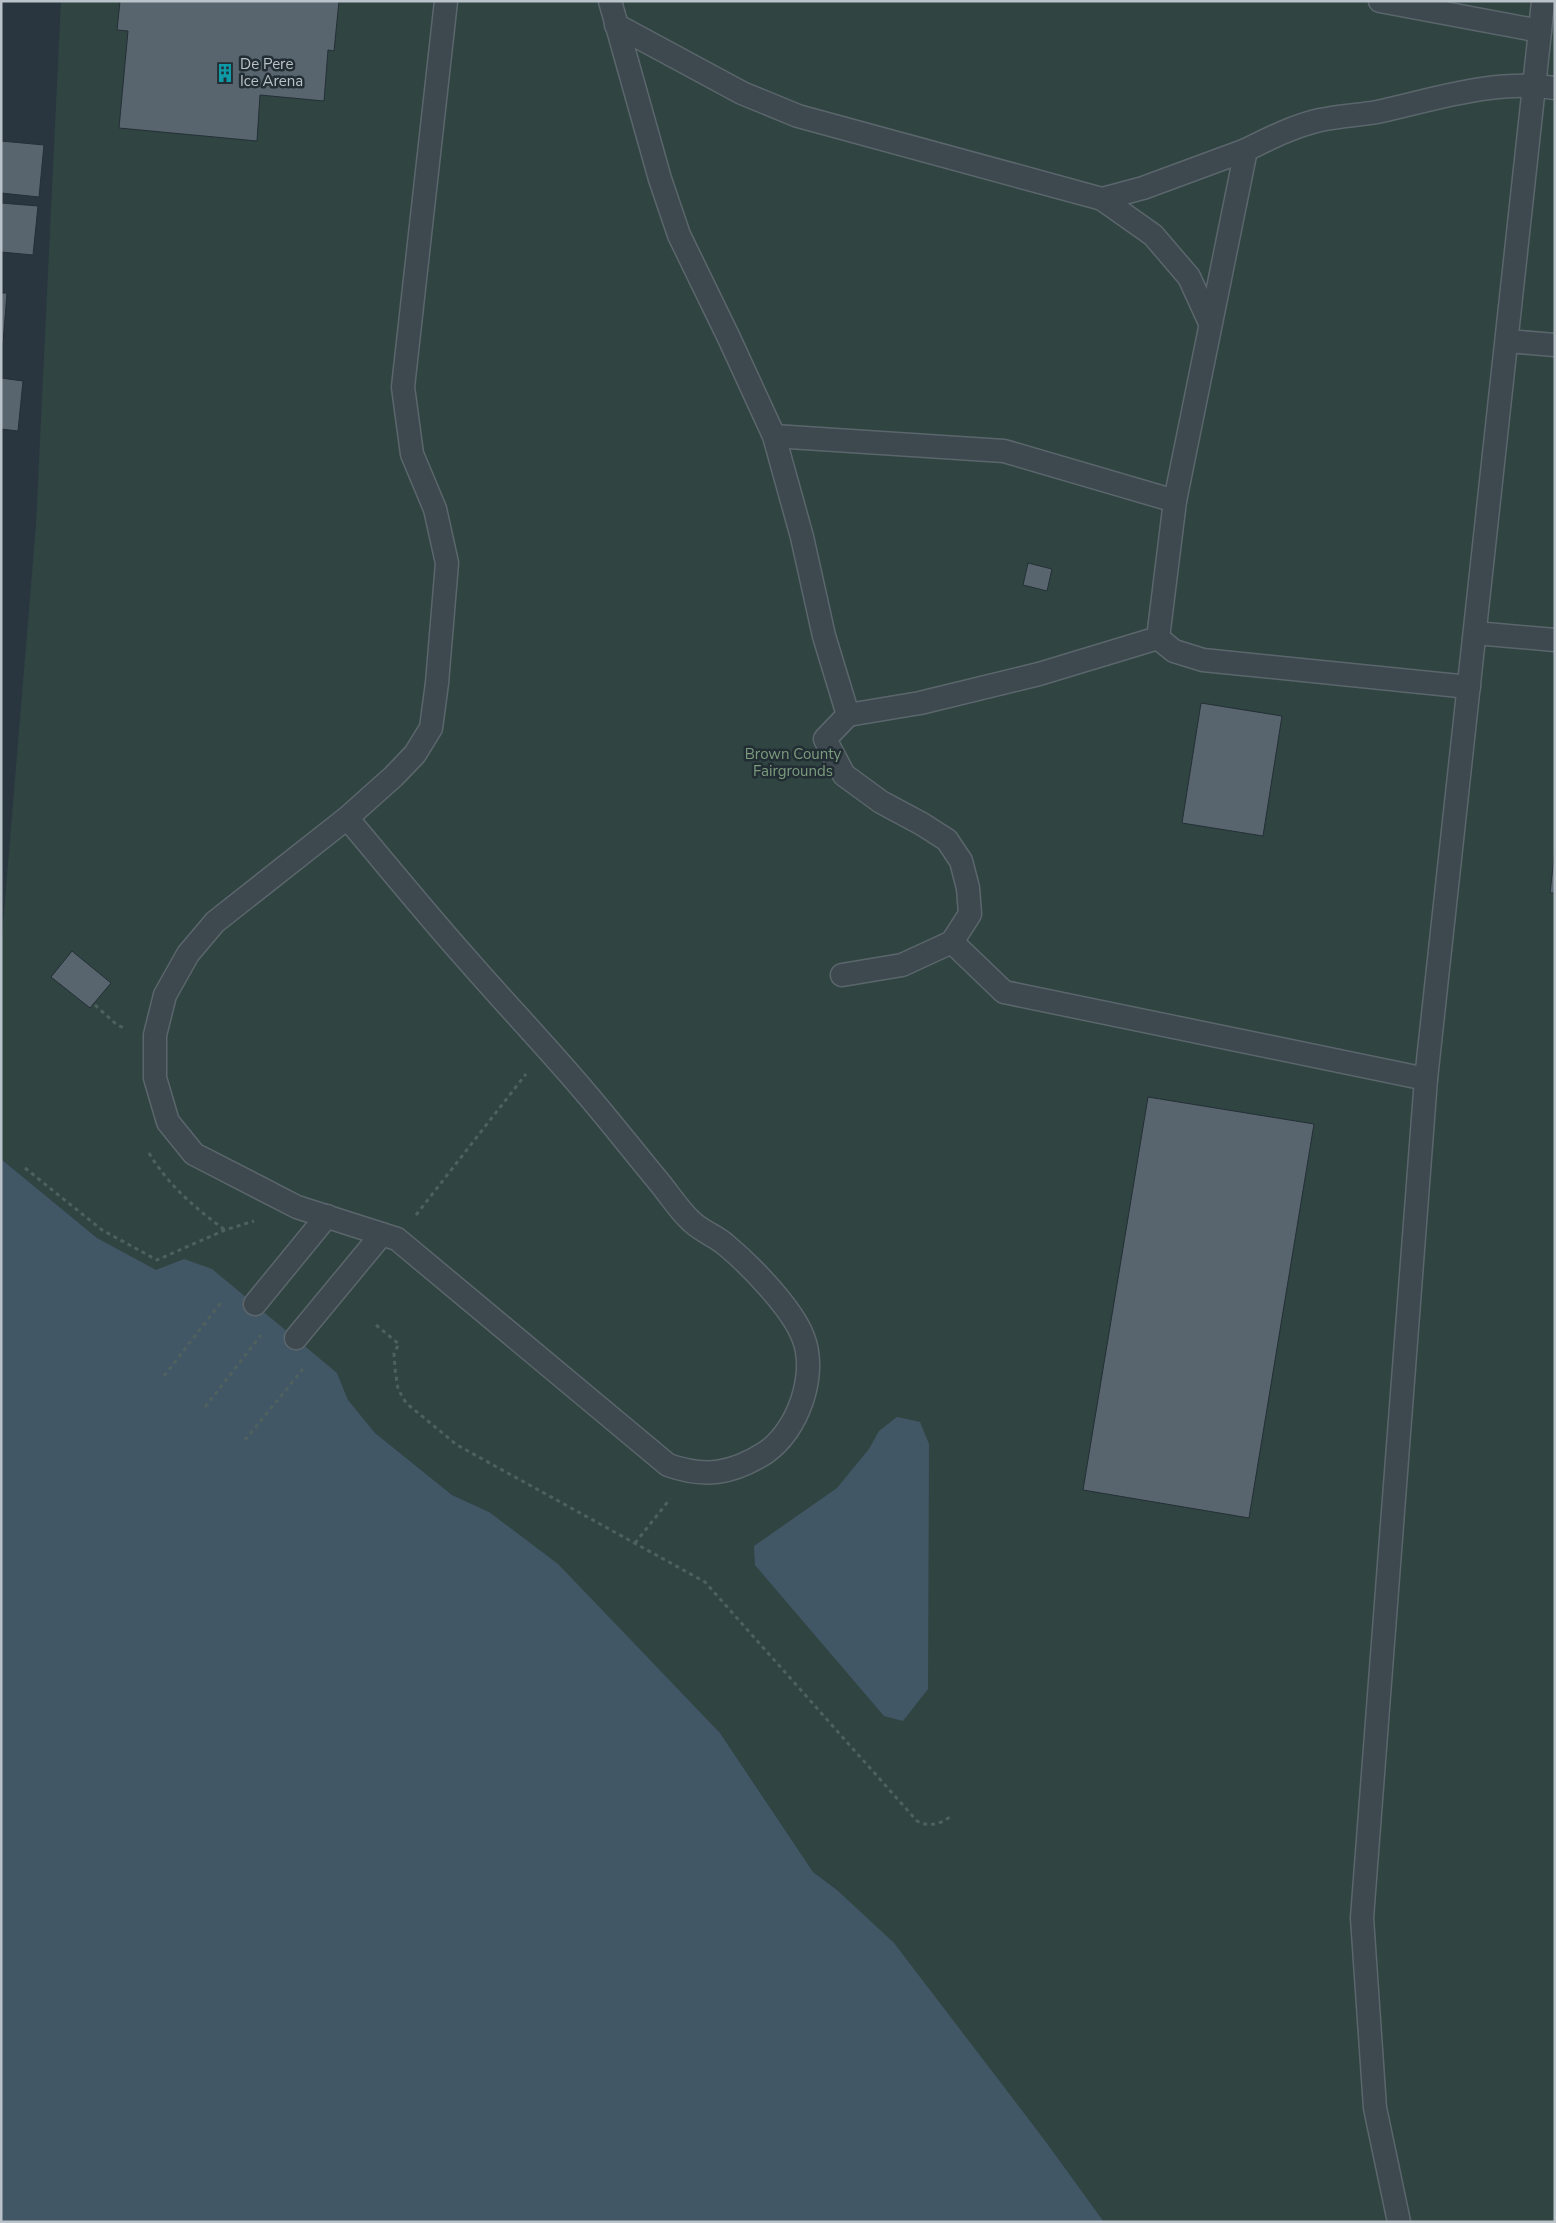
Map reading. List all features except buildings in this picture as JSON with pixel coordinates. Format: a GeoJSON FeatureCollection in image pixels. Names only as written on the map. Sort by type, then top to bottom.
{"type":"FeatureCollection","features":[{"type":"Feature","properties":{"kind":"lane"},"geometry":{"type":"LineString","coordinates":[[346,818],[462,954],[584,1091],[692,1222],[725,1244],[768,1286],[794,1320],[804,1338],[808,1373],[801,1407],[784,1436],[772,1449],[756,1459],[722,1472],[706,1474],[668,1465],[389,1237],[297,1207],[194,1154],[168,1122],[155,1078],[156,1035],[165,995],[188,954],[216,922],[346,818],[394,776],[416,754],[431,728],[437,683],[447,563],[435,509],[412,454],[403,386],[446,1]]}},
{"type":"Feature","properties":{"kind":"lane"},"geometry":{"type":"LineString","coordinates":[[610,1],[660,179],[679,235],[733,345],[774,436],[802,537],[824,636],[848,715]]}},
{"type":"Feature","properties":{"kind":"lane"},"geometry":{"type":"LineString","coordinates":[[1380,1],[1540,31]]}},
{"type":"Feature","properties":{"kind":"lane"},"geometry":{"type":"LineString","coordinates":[[1399,2222],[1375,2108],[1362,1918],[1426,1078],[1507,341],[1545,86],[1540,31],[1543,1]]}},
{"type":"Feature","properties":{"kind":"lane"},"geometry":{"type":"LineString","coordinates":[[616,25],[742,93],[798,116],[1102,199],[1153,234],[1189,277],[1210,323]]}},
{"type":"Feature","properties":{"kind":"lane"},"geometry":{"type":"LineString","coordinates":[[1102,199],[1143,188],[1246,150],[1277,134],[1321,120],[1375,112],[1476,89],[1545,86]]}},
{"type":"Feature","properties":{"kind":"lane"},"geometry":{"type":"LineString","coordinates":[[1158,638],[1175,501],[1210,323],[1222,278],[1246,150]]}},
{"type":"Feature","properties":{"kind":"lane"},"geometry":{"type":"LineString","coordinates":[[1507,341],[1555,345]]}},
{"type":"Feature","properties":{"kind":"lane"},"geometry":{"type":"LineString","coordinates":[[774,436],[1004,451],[1175,501]]}},
{"type":"Feature","properties":{"kind":"lane"},"geometry":{"type":"LineString","coordinates":[[1475,633],[1555,640]]}},
{"type":"Feature","properties":{"kind":"lane"},"geometry":{"type":"LineString","coordinates":[[842,975],[902,965],[952,942],[970,914],[968,888],[961,861],[947,840],[881,802],[844,775],[825,739],[848,715],[920,702],[1039,674],[1158,638]]}},
{"type":"Feature","properties":{"kind":"lane"},"geometry":{"type":"LineString","coordinates":[[1158,638],[1174,651],[1203,660],[1469,687]]}},
{"type":"Feature","properties":{"kind":"lane"},"geometry":{"type":"LineString","coordinates":[[952,942],[1004,992],[1426,1078]]}},
{"type":"Feature","properties":{"kind":"lane"},"geometry":{"type":"LineString","coordinates":[[255,1304],[327,1216]]}},
{"type":"Feature","properties":{"kind":"lane"},"geometry":{"type":"LineString","coordinates":[[296,1338],[389,1237]]}},
{"type":"Feature","properties":{"kind":"path"},"geometry":{"type":"LineString","coordinates":[[389,1237],[527,1073]]}},
{"type":"Feature","properties":{"kind":"path"},"geometry":{"type":"LineString","coordinates":[[25,1168],[102,1230],[157,1260],[225,1230]]}},
{"type":"Feature","properties":{"kind":"path"},"geometry":{"type":"LineString","coordinates":[[164,1376],[222,1301]]}},
{"type":"Feature","properties":{"kind":"path"},"geometry":{"type":"LineString","coordinates":[[376,1324],[399,1344],[394,1353],[394,1368],[398,1389],[406,1403],[457,1445],[705,1582],[916,1821],[927,1825],[940,1823],[950,1817]]}},
{"type":"Feature","properties":{"kind":"path"},"geometry":{"type":"LineString","coordinates":[[205,1407],[265,1330]]}},
{"type":"Feature","properties":{"kind":"path"},"geometry":{"type":"LineString","coordinates":[[245,1440],[307,1364]]}},
{"type":"Feature","properties":{"kind":"path"},"geometry":{"type":"LineString","coordinates":[[635,1543],[692,1472]]}},
{"type":"Feature","properties":{"kind":"green space","name":"Brown County Fairgrounds"},"geometry":{"type":"Polygon","coordinates":[[[61,1],[1555,1],[1555,2222],[1104,2222],[1046,2142],[837,1890],[813,1872],[720,1733],[655,1666],[489,1512],[452,1495],[375,1433],[348,1400],[337,1373],[184,1259],[157,1271],[97,1238],[1,1159],[1,949],[36,525],[61,1]]]}},
{"type":"Feature","properties":{"kind":"water"},"geometry":{"type":"Polygon","coordinates":[[[1,1159],[97,1238],[156,1270],[184,1259],[212,1269],[337,1373],[348,1400],[375,1433],[452,1495],[489,1512],[558,1564],[720,1733],[813,1872],[837,1890],[894,1943],[1046,2142],[1104,2222],[1,2222],[1,1159]]]}},
{"type":"Feature","properties":{"kind":"water"},"geometry":{"type":"Polygon","coordinates":[[[897,1417],[920,1422],[929,1444],[928,1689],[903,1721],[884,1716],[755,1565],[754,1546],[837,1488],[869,1449],[879,1431],[897,1417]]]}},
{"type":"Feature","properties":{"kind":"place","name":"De Pere Ice Arena"},"geometry":{"type":"Point","coordinates":[225,73]}}]}
